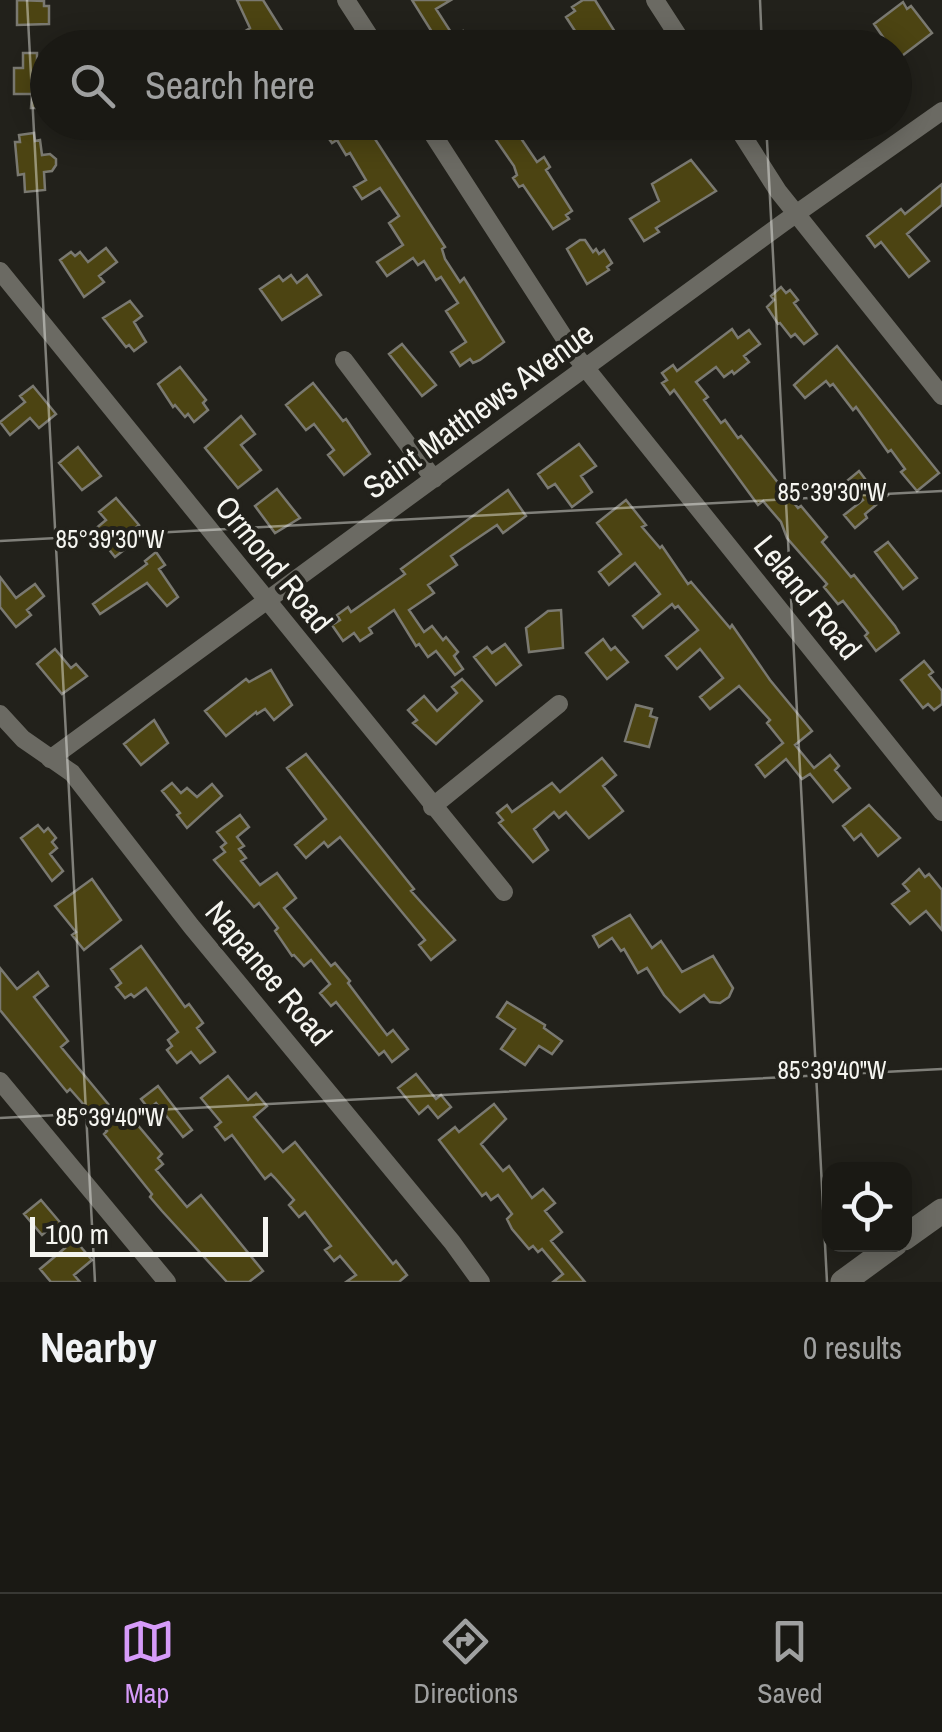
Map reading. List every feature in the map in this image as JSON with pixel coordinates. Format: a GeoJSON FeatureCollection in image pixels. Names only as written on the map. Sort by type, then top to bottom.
{"type":"FeatureCollection","features":[{"type":"Feature","properties":{"kind":"main road"},"geometry":{"type":"LineString","coordinates":[[912,1232],[942,1211]]}},
{"type":"Feature","properties":{"kind":"main road"},"geometry":{"type":"LineString","coordinates":[[843,1282],[885,1252]]}},
{"type":"Feature","properties":{"kind":"street"},"geometry":{"type":"LineString","coordinates":[[346,0],[365,30]]}},
{"type":"Feature","properties":{"kind":"street"},"geometry":{"type":"LineString","coordinates":[[655,0],[674,30]]}},
{"type":"Feature","properties":{"kind":"street","name":"Saint Matthews Avenue"},"geometry":{"type":"LineString","coordinates":[[912,132],[942,111]]}},
{"type":"Feature","properties":{"kind":"street","name":"Leland Road"},"geometry":{"type":"LineString","coordinates":[[437,140],[585,368],[942,812]]}},
{"type":"Feature","properties":{"kind":"street"},"geometry":{"type":"LineString","coordinates":[[746,140],[796,214],[942,396]]}},
{"type":"Feature","properties":{"kind":"street","name":"Saint Matthews Avenue"},"geometry":{"type":"LineString","coordinates":[[50,759],[901,140]]}},
{"type":"Feature","properties":{"kind":"street","name":"Ormond Road"},"geometry":{"type":"LineString","coordinates":[[0,271],[504,892]]}},
{"type":"Feature","properties":{"kind":"street"},"geometry":{"type":"LineString","coordinates":[[344,360],[434,479]]}},
{"type":"Feature","properties":{"kind":"street"},"geometry":{"type":"LineString","coordinates":[[432,807],[559,704]]}},
{"type":"Feature","properties":{"kind":"street","name":"Napanee Road"},"geometry":{"type":"LineString","coordinates":[[0,714],[23,739],[72,773],[191,926],[481,1282]]}},
{"type":"Feature","properties":{"kind":"street"},"geometry":{"type":"LineString","coordinates":[[0,1081],[167,1282]]}},
{"type":"Feature","properties":{"kind":"building"},"geometry":{"type":"Polygon","coordinates":[[[17,0],[44,1],[44,6],[49,6],[49,24],[17,25],[17,0]]]}},
{"type":"Feature","properties":{"kind":"building"},"geometry":{"type":"Polygon","coordinates":[[[237,0],[263,0],[282,30],[247,30],[250,28],[237,0]]]}},
{"type":"Feature","properties":{"kind":"building"},"geometry":{"type":"Polygon","coordinates":[[[412,0],[451,0],[436,9],[450,30],[431,30],[412,0]]]}},
{"type":"Feature","properties":{"kind":"building"},"geometry":{"type":"Polygon","coordinates":[[[583,0],[595,0],[614,30],[574,30],[566,17],[575,11],[572,7],[583,0]]]}},
{"type":"Feature","properties":{"kind":"building"},"geometry":{"type":"Polygon","coordinates":[[[903,2],[907,9],[911,6],[932,33],[912,48],[912,30],[878,30],[874,24],[903,2]]]}},
{"type":"Feature","properties":{"kind":"building"},"geometry":{"type":"Polygon","coordinates":[[[23,53],[30,53],[30,94],[14,94],[14,68],[23,68],[23,53]]]}},
{"type":"Feature","properties":{"kind":"building"},"geometry":{"type":"Polygon","coordinates":[[[30,134],[30,140],[40,140],[42,155],[50,154],[56,159],[52,171],[44,172],[45,190],[25,192],[24,174],[18,175],[15,142],[20,142],[19,135],[30,134]]]}},
{"type":"Feature","properties":{"kind":"building"},"geometry":{"type":"Polygon","coordinates":[[[337,140],[376,140],[445,247],[445,259],[460,282],[464,278],[504,342],[480,360],[473,363],[470,359],[460,366],[451,352],[466,342],[446,311],[458,303],[441,277],[436,280],[424,261],[418,265],[413,258],[387,276],[377,262],[403,245],[389,223],[399,216],[380,188],[362,199],[354,187],[366,180],[350,153],[346,155],[337,140]]]}},
{"type":"Feature","properties":{"kind":"building"},"geometry":{"type":"Polygon","coordinates":[[[496,140],[522,140],[537,162],[544,157],[550,167],[546,170],[572,211],[566,215],[569,219],[553,229],[523,185],[519,187],[513,178],[517,175],[496,140]]]}},
{"type":"Feature","properties":{"kind":"building"},"geometry":{"type":"Polygon","coordinates":[[[691,160],[716,191],[656,228],[659,232],[644,241],[630,219],[659,201],[652,184],[691,160]]]}},
{"type":"Feature","properties":{"kind":"building"},"geometry":{"type":"Polygon","coordinates":[[[942,184],[942,205],[907,234],[929,261],[909,277],[881,242],[875,247],[867,236],[901,209],[905,214],[942,184]]]}},
{"type":"Feature","properties":{"kind":"building"},"geometry":{"type":"Polygon","coordinates":[[[585,240],[593,252],[596,249],[599,254],[604,250],[612,263],[607,267],[609,270],[587,284],[567,249],[585,240]]]}},
{"type":"Feature","properties":{"kind":"building"},"geometry":{"type":"Polygon","coordinates":[[[106,248],[117,262],[99,276],[104,282],[84,297],[60,260],[71,252],[75,256],[80,252],[88,262],[106,248]]]}},
{"type":"Feature","properties":{"kind":"building"},"geometry":{"type":"Polygon","coordinates":[[[291,275],[297,283],[307,275],[321,295],[282,320],[260,289],[279,276],[283,281],[291,275]]]}},
{"type":"Feature","properties":{"kind":"building"},"geometry":{"type":"Polygon","coordinates":[[[781,287],[786,293],[790,290],[798,300],[794,303],[817,334],[804,344],[778,324],[767,307],[774,300],[771,296],[781,287]]]}},
{"type":"Feature","properties":{"kind":"building"},"geometry":{"type":"Polygon","coordinates":[[[130,301],[142,316],[134,322],[146,342],[134,351],[129,345],[126,347],[103,318],[130,301]]]}},
{"type":"Feature","properties":{"kind":"building"},"geometry":{"type":"Polygon","coordinates":[[[732,329],[738,338],[749,330],[760,344],[744,356],[749,362],[734,374],[732,371],[724,377],[716,367],[696,382],[708,397],[704,400],[721,423],[725,420],[738,438],[741,436],[798,508],[801,506],[827,537],[822,542],[895,626],[899,633],[876,651],[865,636],[868,633],[843,601],[838,604],[824,587],[827,584],[787,538],[781,522],[763,501],[758,505],[674,390],[670,394],[662,383],[667,380],[662,373],[673,365],[677,371],[732,329]]]}},
{"type":"Feature","properties":{"kind":"building"},"geometry":{"type":"Polygon","coordinates":[[[402,344],[436,385],[422,396],[389,354],[402,344]]]}},
{"type":"Feature","properties":{"kind":"building"},"geometry":{"type":"Polygon","coordinates":[[[837,346],[939,473],[917,491],[901,472],[905,469],[891,450],[888,452],[856,407],[853,410],[833,384],[830,386],[826,381],[805,398],[794,385],[837,346]]]}},
{"type":"Feature","properties":{"kind":"building"},"geometry":{"type":"Polygon","coordinates":[[[180,367],[206,400],[203,403],[208,410],[194,422],[188,414],[185,417],[173,407],[158,384],[180,367]]]}},
{"type":"Feature","properties":{"kind":"building"},"geometry":{"type":"Polygon","coordinates":[[[313,383],[343,421],[346,419],[370,454],[344,475],[328,455],[334,450],[314,424],[306,430],[286,405],[313,383]]]}},
{"type":"Feature","properties":{"kind":"building"},"geometry":{"type":"Polygon","coordinates":[[[33,386],[56,414],[39,428],[30,418],[10,435],[0,422],[25,402],[20,396],[33,386]]]}},
{"type":"Feature","properties":{"kind":"building"},"geometry":{"type":"Polygon","coordinates":[[[241,416],[255,434],[241,445],[261,470],[238,488],[205,448],[241,416]]]}},
{"type":"Feature","properties":{"kind":"building"},"geometry":{"type":"Polygon","coordinates":[[[579,444],[596,466],[581,476],[592,492],[572,507],[555,484],[548,488],[538,474],[579,444]]]}},
{"type":"Feature","properties":{"kind":"building"},"geometry":{"type":"Polygon","coordinates":[[[78,447],[101,476],[82,490],[59,463],[78,447]]]}},
{"type":"Feature","properties":{"kind":"building"},"geometry":{"type":"Polygon","coordinates":[[[859,471],[872,488],[878,483],[888,495],[855,528],[844,515],[863,500],[847,481],[859,471]]]}},
{"type":"Feature","properties":{"kind":"building"},"geometry":{"type":"Polygon","coordinates":[[[277,489],[300,518],[275,533],[255,506],[277,489]]]}},
{"type":"Feature","properties":{"kind":"building"},"geometry":{"type":"Polygon","coordinates":[[[508,490],[526,516],[503,533],[497,525],[451,556],[457,565],[428,585],[434,593],[409,610],[424,632],[432,626],[443,640],[446,637],[458,652],[454,656],[463,669],[455,675],[436,651],[428,657],[419,644],[416,646],[394,610],[369,628],[372,633],[360,641],[354,633],[343,641],[332,625],[340,620],[337,615],[348,607],[351,612],[405,574],[401,569],[508,490]]]}},
{"type":"Feature","properties":{"kind":"building"},"geometry":{"type":"Polygon","coordinates":[[[116,498],[139,525],[123,538],[129,546],[115,557],[103,542],[97,546],[88,535],[106,520],[99,512],[116,498]]]}},
{"type":"Feature","properties":{"kind":"building"},"geometry":{"type":"Polygon","coordinates":[[[626,500],[646,525],[642,527],[662,546],[688,584],[691,582],[730,628],[732,625],[812,731],[795,745],[814,768],[830,755],[839,766],[835,770],[850,788],[833,802],[810,774],[802,779],[786,759],[765,777],[756,765],[783,743],[767,723],[770,720],[739,686],[710,709],[700,697],[723,678],[700,649],[677,669],[666,656],[698,630],[672,604],[643,628],[633,616],[660,594],[635,563],[609,585],[599,572],[621,554],[597,523],[626,500]]]}},
{"type":"Feature","properties":{"kind":"building"},"geometry":{"type":"Polygon","coordinates":[[[888,542],[917,578],[903,589],[875,552],[888,542]]]}},
{"type":"Feature","properties":{"kind":"building"},"geometry":{"type":"Polygon","coordinates":[[[156,552],[165,565],[159,569],[178,597],[167,606],[147,583],[100,614],[93,604],[147,564],[145,561],[156,552]]]}},
{"type":"Feature","properties":{"kind":"building"},"geometry":{"type":"Polygon","coordinates":[[[0,577],[16,598],[35,584],[44,596],[27,610],[31,615],[16,627],[0,607],[0,577]]]}},
{"type":"Feature","properties":{"kind":"building"},"geometry":{"type":"Polygon","coordinates":[[[561,610],[563,648],[529,652],[526,628],[548,611],[561,610]]]}},
{"type":"Feature","properties":{"kind":"building"},"geometry":{"type":"Polygon","coordinates":[[[603,639],[628,662],[607,679],[586,653],[603,639]]]}},
{"type":"Feature","properties":{"kind":"building"},"geometry":{"type":"Polygon","coordinates":[[[505,644],[521,665],[496,685],[474,657],[487,647],[492,653],[505,644]]]}},
{"type":"Feature","properties":{"kind":"building"},"geometry":{"type":"Polygon","coordinates":[[[55,649],[71,668],[76,664],[87,676],[62,694],[37,664],[55,649]]]}},
{"type":"Feature","properties":{"kind":"building"},"geometry":{"type":"Polygon","coordinates":[[[924,661],[942,691],[942,704],[934,710],[928,704],[923,708],[901,680],[924,661]]]}},
{"type":"Feature","properties":{"kind":"building"},"geometry":{"type":"Polygon","coordinates":[[[271,670],[292,705],[274,720],[265,709],[256,712],[226,736],[205,711],[246,679],[249,682],[271,670]]]}},
{"type":"Feature","properties":{"kind":"building"},"geometry":{"type":"Polygon","coordinates":[[[462,679],[482,701],[436,744],[413,723],[417,720],[408,710],[424,696],[437,711],[457,693],[452,687],[462,679]]]}},
{"type":"Feature","properties":{"kind":"building"},"geometry":{"type":"Polygon","coordinates":[[[636,705],[652,709],[650,716],[657,718],[649,747],[625,741],[636,705]]]}},
{"type":"Feature","properties":{"kind":"building"},"geometry":{"type":"Polygon","coordinates":[[[154,720],[168,743],[141,765],[124,744],[154,720]]]}},
{"type":"Feature","properties":{"kind":"building"},"geometry":{"type":"Polygon","coordinates":[[[306,754],[414,889],[411,891],[455,940],[431,960],[419,945],[425,940],[340,837],[328,847],[324,842],[306,858],[295,845],[326,819],[287,768],[306,754]]]}},
{"type":"Feature","properties":{"kind":"building"},"geometry":{"type":"Polygon","coordinates":[[[602,758],[616,775],[603,786],[623,811],[589,838],[566,812],[559,818],[554,812],[534,829],[548,850],[533,862],[499,823],[503,820],[497,813],[507,805],[512,812],[552,783],[560,792],[602,758]]]}},
{"type":"Feature","properties":{"kind":"building"},"geometry":{"type":"Polygon","coordinates":[[[172,783],[181,793],[187,788],[197,797],[212,784],[222,796],[187,828],[162,791],[172,783]]]}},
{"type":"Feature","properties":{"kind":"building"},"geometry":{"type":"Polygon","coordinates":[[[869,805],[900,838],[878,856],[861,834],[854,840],[843,826],[869,805]]]}},
{"type":"Feature","properties":{"kind":"building"},"geometry":{"type":"Polygon","coordinates":[[[240,815],[249,827],[237,837],[246,858],[241,861],[260,885],[277,873],[296,898],[284,908],[331,966],[335,963],[350,981],[387,1035],[393,1030],[408,1049],[392,1062],[384,1051],[379,1055],[336,1002],[331,1006],[320,993],[330,984],[311,960],[304,966],[292,956],[259,903],[254,907],[214,860],[225,852],[221,847],[226,843],[217,832],[240,815]]]}},
{"type":"Feature","properties":{"kind":"building"},"geometry":{"type":"Polygon","coordinates":[[[38,825],[44,832],[48,828],[56,838],[52,842],[57,848],[50,854],[63,871],[52,881],[21,838],[38,825]]]}},
{"type":"Feature","properties":{"kind":"building"},"geometry":{"type":"Polygon","coordinates":[[[919,869],[925,877],[929,874],[942,890],[942,930],[926,911],[910,924],[892,904],[909,891],[903,884],[919,869]]]}},
{"type":"Feature","properties":{"kind":"building"},"geometry":{"type":"Polygon","coordinates":[[[92,879],[121,920],[84,950],[72,935],[76,932],[55,906],[92,879]]]}},
{"type":"Feature","properties":{"kind":"building"},"geometry":{"type":"Polygon","coordinates":[[[630,915],[652,948],[661,941],[682,972],[713,956],[733,988],[729,997],[720,1003],[710,1002],[704,995],[680,1012],[647,968],[638,973],[624,949],[621,951],[612,938],[599,947],[593,936],[630,915]]]}},
{"type":"Feature","properties":{"kind":"building"},"geometry":{"type":"Polygon","coordinates":[[[141,946],[185,1007],[189,1004],[203,1023],[197,1028],[215,1052],[200,1063],[191,1052],[177,1063],[167,1050],[172,1046],[168,1040],[178,1032],[146,988],[125,998],[116,987],[121,983],[111,969],[141,946]]]}},
{"type":"Feature","properties":{"kind":"building"},"geometry":{"type":"Polygon","coordinates":[[[0,968],[17,989],[38,972],[48,986],[34,997],[68,1041],[61,1047],[123,1122],[130,1116],[162,1154],[158,1158],[163,1164],[156,1170],[187,1207],[201,1195],[263,1271],[249,1282],[227,1282],[162,1211],[104,1134],[107,1131],[70,1089],[67,1092],[0,1010],[0,968]]]}},
{"type":"Feature","properties":{"kind":"building"},"geometry":{"type":"Polygon","coordinates":[[[507,1002],[545,1025],[562,1041],[552,1054],[539,1046],[525,1065],[501,1049],[515,1029],[497,1017],[507,1002]]]}},
{"type":"Feature","properties":{"kind":"building"},"geometry":{"type":"Polygon","coordinates":[[[416,1074],[436,1099],[441,1095],[451,1107],[438,1118],[428,1106],[419,1114],[398,1088],[416,1074]]]}},
{"type":"Feature","properties":{"kind":"building"},"geometry":{"type":"Polygon","coordinates":[[[228,1076],[248,1100],[256,1093],[267,1106],[254,1117],[283,1152],[295,1142],[393,1264],[396,1261],[407,1275],[399,1282],[346,1282],[356,1275],[340,1256],[334,1261],[325,1250],[331,1246],[305,1212],[299,1217],[289,1205],[294,1200],[271,1174],[265,1179],[232,1135],[225,1140],[215,1127],[221,1122],[201,1098],[228,1076]]]}},
{"type":"Feature","properties":{"kind":"building"},"geometry":{"type":"Polygon","coordinates":[[[158,1086],[192,1130],[183,1137],[156,1103],[149,1109],[141,1099],[158,1086]]]}},
{"type":"Feature","properties":{"kind":"building"},"geometry":{"type":"Polygon","coordinates":[[[494,1104],[506,1119],[481,1144],[503,1171],[509,1166],[532,1198],[543,1189],[555,1203],[545,1211],[562,1232],[551,1241],[585,1282],[553,1282],[563,1274],[542,1249],[529,1249],[512,1229],[507,1219],[512,1214],[498,1195],[491,1200],[486,1193],[482,1196],[439,1140],[455,1127],[459,1132],[494,1104]]]}},
{"type":"Feature","properties":{"kind":"building"},"geometry":{"type":"Polygon","coordinates":[[[41,1200],[92,1260],[74,1275],[80,1282],[51,1282],[40,1269],[65,1248],[49,1229],[42,1235],[24,1214],[41,1200]]]}}]}
